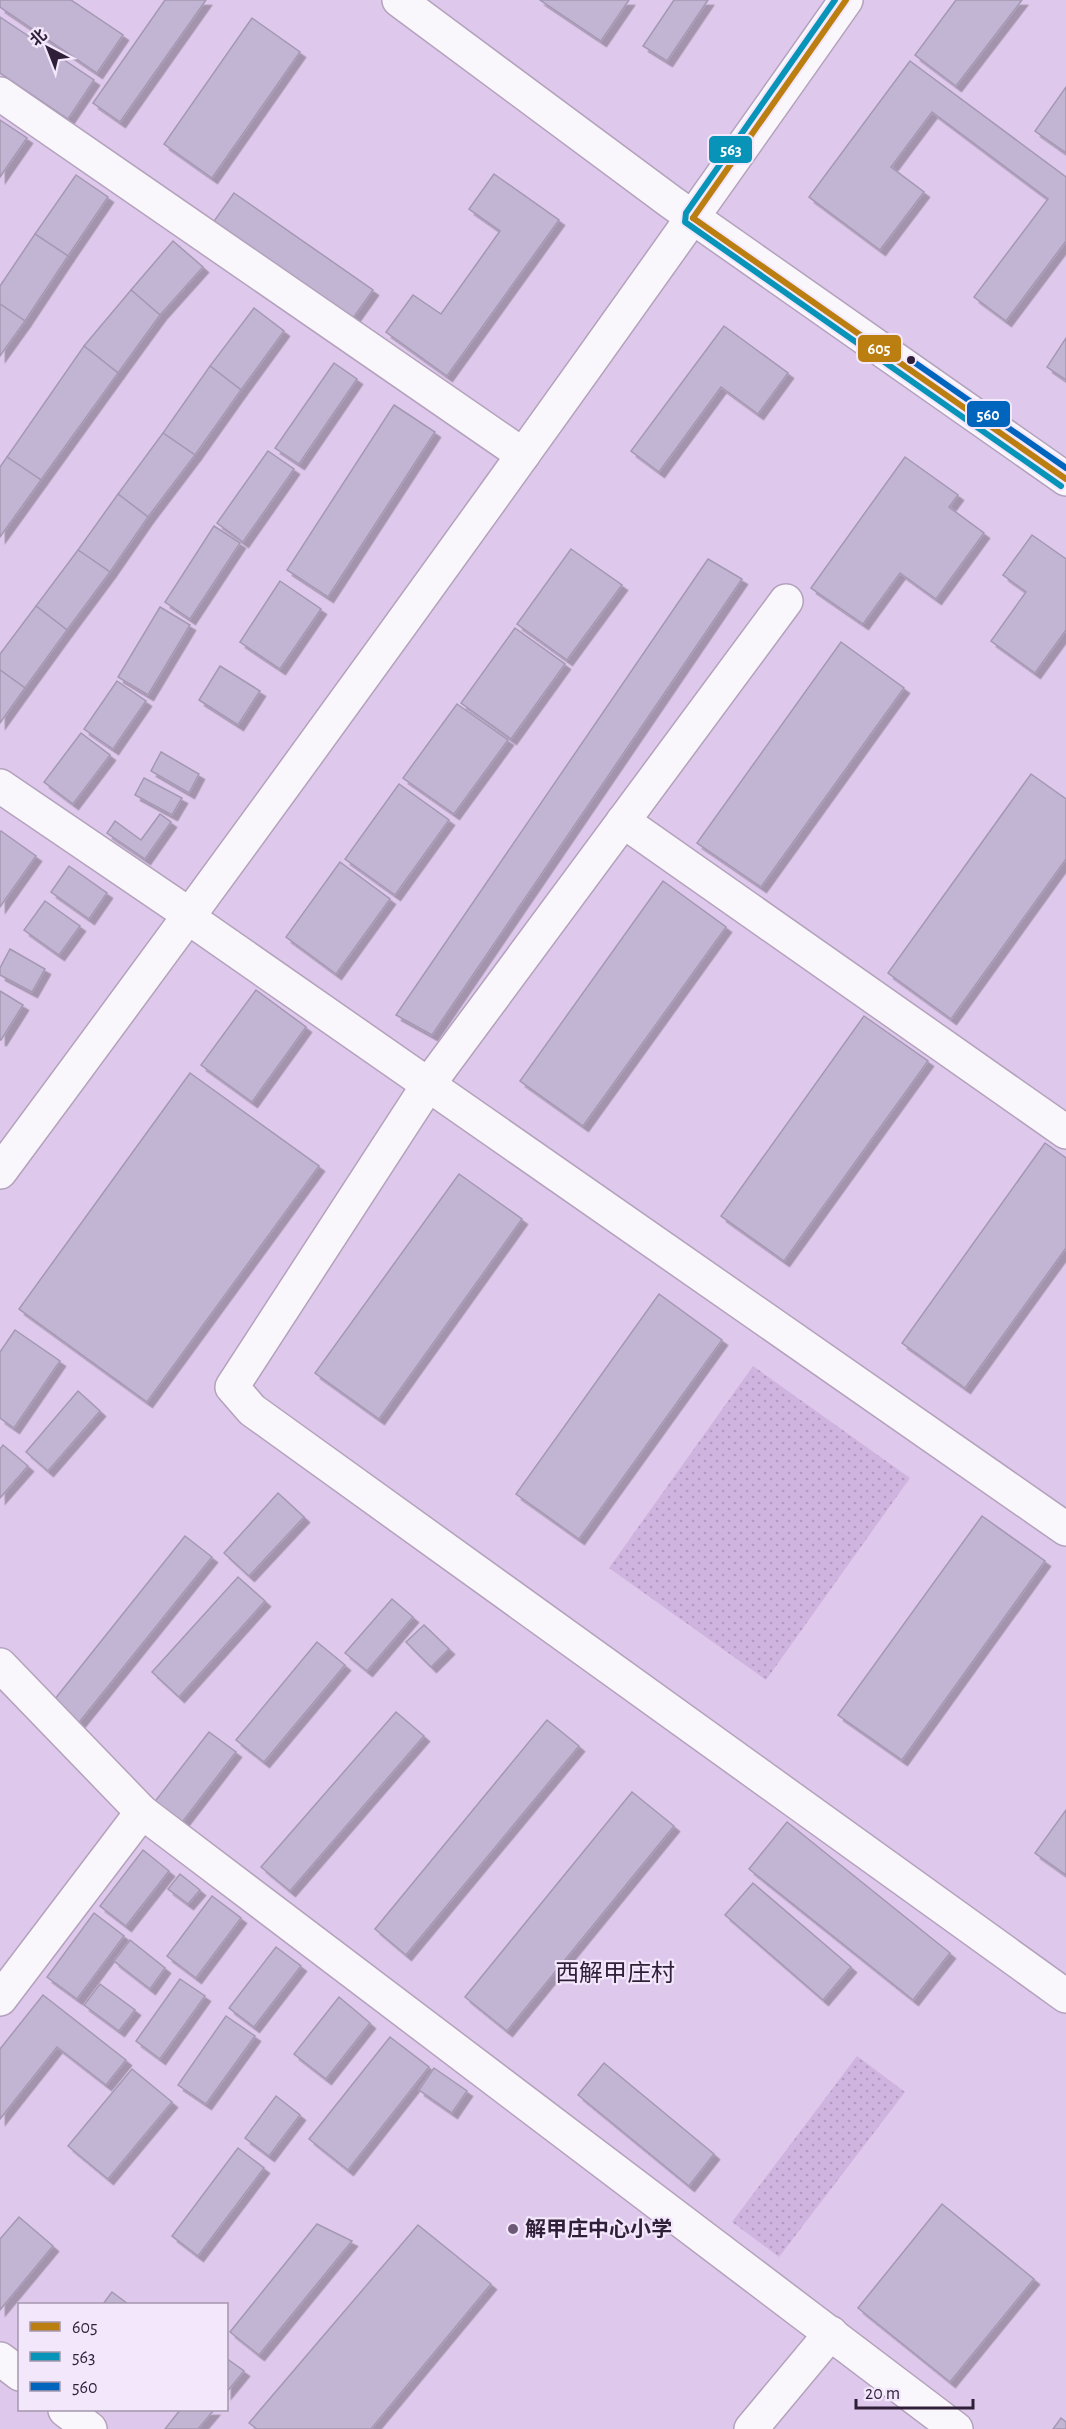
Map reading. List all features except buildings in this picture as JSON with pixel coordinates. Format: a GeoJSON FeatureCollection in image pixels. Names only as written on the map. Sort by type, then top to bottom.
{"type":"FeatureCollection","features":[{"type":"Feature","properties":{"kind":"street"},"geometry":{"type":"LineString","coordinates":[[399,0],[693,218],[1066,479]]}},
{"type":"Feature","properties":{"kind":"street"},"geometry":{"type":"LineString","coordinates":[[0,1172],[189,918],[693,218],[846,0]]}},
{"type":"Feature","properties":{"kind":"street"},"geometry":{"type":"LineString","coordinates":[[0,94],[523,455]]}},
{"type":"Feature","properties":{"kind":"street"},"geometry":{"type":"LineString","coordinates":[[786,601],[429,1085],[232,1387],[252,1410],[1066,1996]]}},
{"type":"Feature","properties":{"kind":"street"},"geometry":{"type":"LineString","coordinates":[[0,786],[180,909],[189,918],[1066,1529]]}},
{"type":"Feature","properties":{"kind":"street"},"geometry":{"type":"LineString","coordinates":[[623,821],[1066,1132]]}},
{"type":"Feature","properties":{"kind":"street"},"geometry":{"type":"LineString","coordinates":[[0,1665],[142,1812],[956,2429]]}},
{"type":"Feature","properties":{"kind":"street"},"geometry":{"type":"LineString","coordinates":[[0,1999],[142,1812]]}},
{"type":"Feature","properties":{"kind":"street"},"geometry":{"type":"LineString","coordinates":[[751,2429],[831,2333]]}},
{"type":"Feature","properties":{"kind":"street"},"geometry":{"type":"LineString","coordinates":[[0,2359],[18,2372]]}},
{"type":"Feature","properties":{"kind":"street"},"geometry":{"type":"LineString","coordinates":[[68,2411],[90,2429]]}},
{"type":"Feature","properties":{"kind":"shaded area"},"geometry":{"type":"Polygon","coordinates":[[[753,1366],[910,1478],[766,1680],[609,1568],[753,1366]]]}},
{"type":"Feature","properties":{"kind":"shaded area"},"geometry":{"type":"Polygon","coordinates":[[[857,2056],[905,2092],[779,2257],[732,2222],[857,2056]]]}},
{"type":"Feature","properties":{"kind":"transit line","name":"563"},"geometry":{"type":"LineString","coordinates":[[835,0],[686,213],[685,222],[1061,486]]}},
{"type":"Feature","properties":{"kind":"transit line","name":"605"},"geometry":{"type":"LineString","coordinates":[[693,218],[846,0]]}},
{"type":"Feature","properties":{"kind":"transit line","name":"605"},"geometry":{"type":"LineString","coordinates":[[693,218],[1066,479]]}},
{"type":"Feature","properties":{"kind":"transit line","name":"560"},"geometry":{"type":"LineString","coordinates":[[911,360],[1066,468]]}},
{"type":"Feature","properties":{"kind":"place","name":"解甲庄中心小学"},"geometry":{"type":"Point","coordinates":[513,2229]}},
{"type":"Feature","properties":{"kind":"district","name":"西解甲庄村"},"geometry":{"type":"Point","coordinates":[615,1974]}}]}
